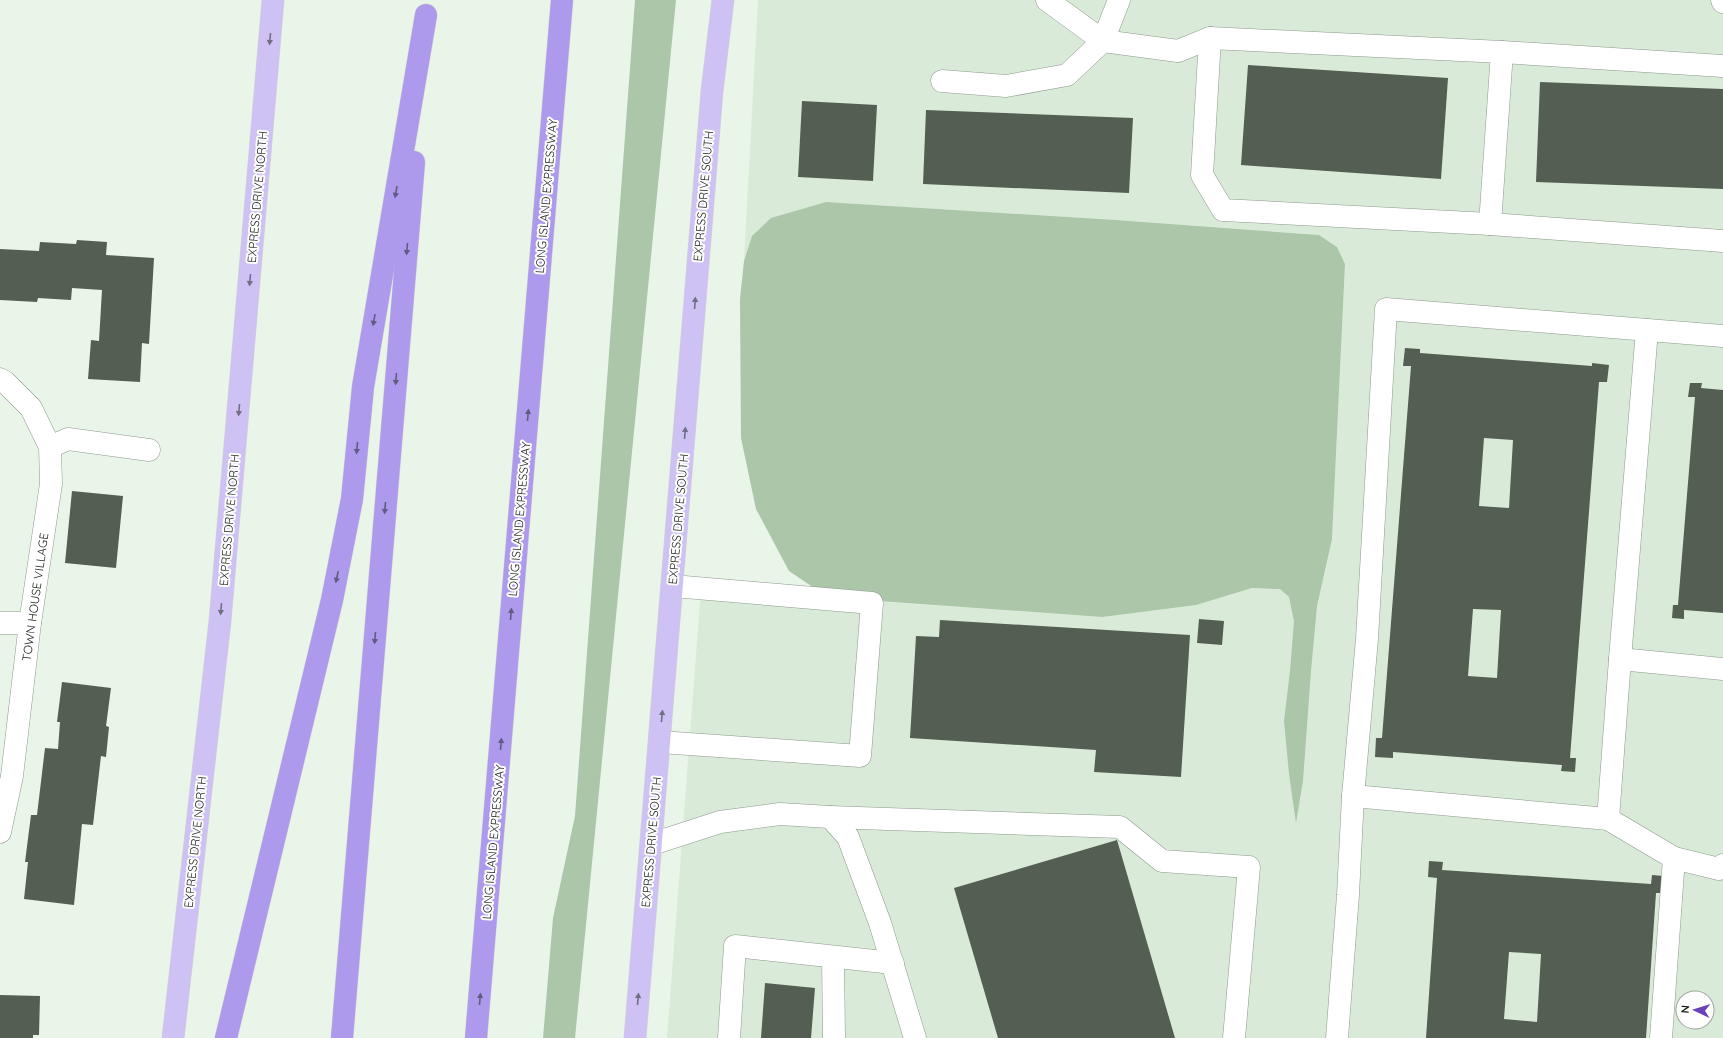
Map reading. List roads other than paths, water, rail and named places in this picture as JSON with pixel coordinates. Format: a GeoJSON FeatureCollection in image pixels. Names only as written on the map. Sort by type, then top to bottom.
{"type":"FeatureCollection","features":[{"type":"Feature","properties":{"kind":"highway","name":"LONG ISLAND EXPRESSWAY"},"geometry":{"type":"LineString","coordinates":[[476,1038],[562,0]]}},
{"type":"Feature","properties":{"kind":"highway"},"geometry":{"type":"LineString","coordinates":[[226,1038],[343,551],[352,499],[362,387],[426,8]]}},
{"type":"Feature","properties":{"kind":"highway"},"geometry":{"type":"LineString","coordinates":[[342,1038],[426,8]]}},
{"type":"Feature","properties":{"kind":"main road","name":"EXPRESS DRIVE NORTH"},"geometry":{"type":"LineString","coordinates":[[173,1038],[220,620],[273,0]]}},
{"type":"Feature","properties":{"kind":"main road","name":"EXPRESS DRIVE SOUTH"},"geometry":{"type":"LineString","coordinates":[[635,1038],[673,586],[712,91],[723,0]]}},
{"type":"Feature","properties":{"kind":"street"},"geometry":{"type":"LineString","coordinates":[[1047,0],[1103,41],[1178,51],[1210,38],[1502,52],[1723,66]]}},
{"type":"Feature","properties":{"kind":"street"},"geometry":{"type":"LineString","coordinates":[[942,81],[1006,86],[1067,75],[1103,41],[1119,0]]}},
{"type":"Feature","properties":{"kind":"street"},"geometry":{"type":"LineString","coordinates":[[1210,38],[1202,175],[1223,210],[1490,224],[1723,240]]}},
{"type":"Feature","properties":{"kind":"street"},"geometry":{"type":"LineString","coordinates":[[1490,224],[1502,52]]}},
{"type":"Feature","properties":{"kind":"street"},"geometry":{"type":"LineString","coordinates":[[1337,1038],[1348,895],[1353,796],[1367,639],[1386,309],[1723,336]]}},
{"type":"Feature","properties":{"kind":"street"},"geometry":{"type":"LineString","coordinates":[[1608,819],[1647,330]]}},
{"type":"Feature","properties":{"kind":"street","name":"TOWN HOUSE VILLAGE"},"geometry":{"type":"LineString","coordinates":[[0,379],[32,408],[50,447],[51,484],[30,623],[12,776],[0,832]]}},
{"type":"Feature","properties":{"kind":"street"},"geometry":{"type":"LineString","coordinates":[[50,447],[68,439],[150,450]]}},
{"type":"Feature","properties":{"kind":"street"},"geometry":{"type":"LineString","coordinates":[[660,742],[860,756],[872,603],[673,586]]}},
{"type":"Feature","properties":{"kind":"street"},"geometry":{"type":"LineString","coordinates":[[0,623],[30,623]]}},
{"type":"Feature","properties":{"kind":"street"},"geometry":{"type":"LineString","coordinates":[[1620,660],[1723,669]]}},
{"type":"Feature","properties":{"kind":"street"},"geometry":{"type":"LineString","coordinates":[[1353,796],[1608,819],[1674,858],[1722,869]]}},
{"type":"Feature","properties":{"kind":"street"},"geometry":{"type":"LineString","coordinates":[[652,844],[720,822],[780,814],[1120,827],[1162,861],[1249,868],[1234,1038]]}},
{"type":"Feature","properties":{"kind":"street"},"geometry":{"type":"LineString","coordinates":[[830,817],[848,837],[880,923],[915,1038]]}},
{"type":"Feature","properties":{"kind":"street"},"geometry":{"type":"LineString","coordinates":[[1661,1038],[1674,858]]}},
{"type":"Feature","properties":{"kind":"street"},"geometry":{"type":"LineString","coordinates":[[729,1038],[735,946],[893,963]]}},
{"type":"Feature","properties":{"kind":"street"},"geometry":{"type":"LineString","coordinates":[[833,957],[834,1038]]}}]}
